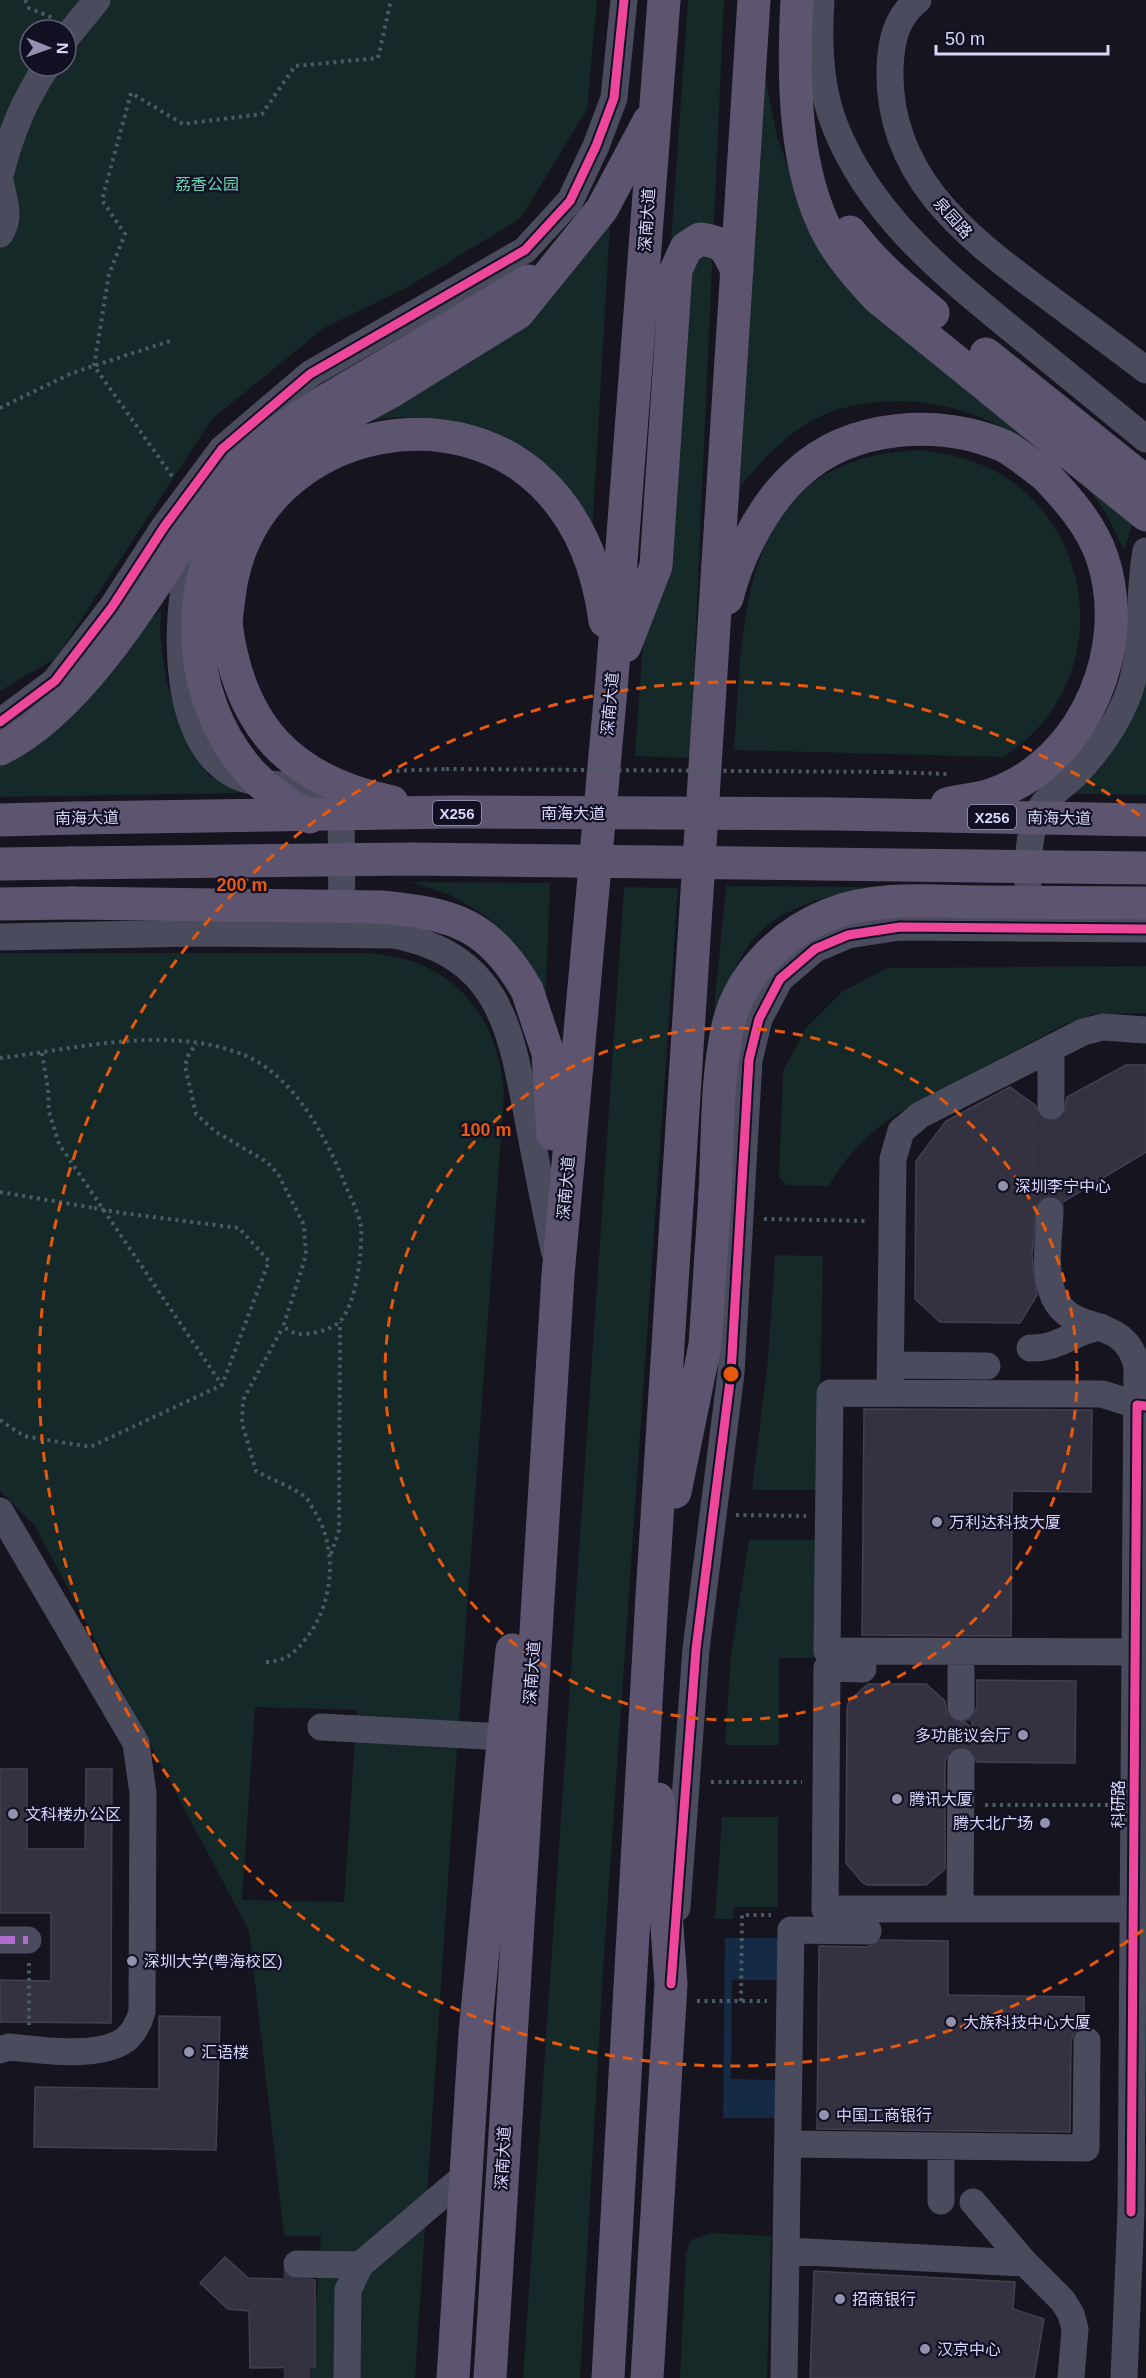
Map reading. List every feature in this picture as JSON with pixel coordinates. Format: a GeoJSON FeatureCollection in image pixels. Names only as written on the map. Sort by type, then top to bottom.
{"type":"FeatureCollection","features":[{"type":"Feature","properties":{"kind":"main road","name":"深南大道"},"geometry":{"type":"LineString","coordinates":[[490,2367],[558,1275],[612,678],[664,0]]}},
{"type":"Feature","properties":{"kind":"main road"},"geometry":{"type":"LineString","coordinates":[[608,2378],[652,1596],[754,0]]}},
{"type":"Feature","properties":{"kind":"main road"},"geometry":{"type":"LineString","coordinates":[[797,0],[794,51],[798,123],[809,183],[829,236],[852,271],[878,298],[1146,515]]}},
{"type":"Feature","properties":{"kind":"main road"},"geometry":{"type":"LineString","coordinates":[[411,859],[314,820],[280,800],[251,773],[228,742],[211,706],[200,669],[196,630],[199,591],[210,553],[226,518],[249,486],[277,459],[309,437],[393,391],[518,314],[602,209],[656,108]]}},
{"type":"Feature","properties":{"kind":"main road"},"geometry":{"type":"LineString","coordinates":[[798,123],[837,213],[865,252],[901,287],[1146,482]]}},
{"type":"Feature","properties":{"kind":"main road"},"geometry":{"type":"LineString","coordinates":[[612,678],[656,566],[676,270],[686,248],[700,239],[717,241],[728,250],[737,271]]}},
{"type":"Feature","properties":{"kind":"main road"},"geometry":{"type":"LineString","coordinates":[[0,749],[53,712],[111,649],[222,480],[245,456],[273,434],[327,400],[561,262]]}},
{"type":"Feature","properties":{"kind":"main road"},"geometry":{"type":"LineString","coordinates":[[714,646],[729,588],[749,540],[777,495],[799,471],[832,449],[880,433],[917,428],[966,433],[1006,447],[1045,475],[1071,503],[1088,526],[1102,556],[1112,596],[1112,635],[1103,674],[1086,713],[1060,749],[1030,774],[996,793],[944,805],[838,814]]}},
{"type":"Feature","properties":{"kind":"main road"},"geometry":{"type":"LineString","coordinates":[[453,813],[382,800],[340,788],[309,772],[281,750],[258,723],[241,692],[230,658],[226,623],[230,579],[245,538],[269,501],[301,471],[338,449],[380,436],[423,433],[466,440],[506,457],[542,483],[570,516],[590,554],[603,604],[612,678]]}},
{"type":"Feature","properties":{"kind":"main road","name":"南海大道"},"geometry":{"type":"LineString","coordinates":[[0,820],[453,813],[838,814],[1146,820]]}},
{"type":"Feature","properties":{"kind":"main road"},"geometry":{"type":"LineString","coordinates":[[1005,864],[1093,846],[1131,832],[1146,820]]}},
{"type":"Feature","properties":{"kind":"main road"},"geometry":{"type":"LineString","coordinates":[[0,864],[411,859],[1005,864],[1146,868]]}},
{"type":"Feature","properties":{"kind":"main road"},"geometry":{"type":"LineString","coordinates":[[652,1596],[705,1345],[722,1069],[728,1024],[742,988],[766,956],[793,934],[828,915],[862,906],[912,901],[1146,903]]}},
{"type":"Feature","properties":{"kind":"main road"},"geometry":{"type":"LineString","coordinates":[[0,904],[381,907],[426,911],[450,917],[474,929],[495,946],[513,966],[539,1020],[548,1053],[553,1106],[558,1275]]}},
{"type":"Feature","properties":{"kind":"main road"},"geometry":{"type":"LineString","coordinates":[[453,2378],[475,2033],[511,1656],[545,1463]]}},
{"type":"Feature","properties":{"kind":"main road"},"geometry":{"type":"LineString","coordinates":[[647,2378],[684,1992],[648,1663]]}},
{"type":"Feature","properties":{"kind":"main road"},"geometry":{"type":"LineString","coordinates":[[475,2033],[519,1889]]}},
{"type":"Feature","properties":{"kind":"main road"},"geometry":{"type":"LineString","coordinates":[[466,2175],[490,2367]]}},
{"type":"Feature","properties":{"kind":"street"},"geometry":{"type":"LineString","coordinates":[[78,23],[97,0]]}},
{"type":"Feature","properties":{"kind":"street"},"geometry":{"type":"LineString","coordinates":[[0,722],[55,681],[112,607],[164,527],[222,449],[310,374],[525,250],[570,201],[596,146],[614,98],[624,0]]}},
{"type":"Feature","properties":{"kind":"street"},"geometry":{"type":"LineString","coordinates":[[821,0],[819,38],[822,82],[834,125],[855,167],[891,220],[938,269],[1146,439]]}},
{"type":"Feature","properties":{"kind":"street","name":"泉园路"},"geometry":{"type":"LineString","coordinates":[[918,0],[906,10],[898,24],[893,41],[890,84],[896,123],[921,180],[947,215],[976,243],[1146,370]]}},
{"type":"Feature","properties":{"kind":"street"},"geometry":{"type":"LineString","coordinates":[[0,234],[5,225],[8,210],[0,178],[9,141],[25,100],[39,78]]}},
{"type":"Feature","properties":{"kind":"street"},"geometry":{"type":"LineString","coordinates":[[164,527],[190,558],[183,585],[178,635],[181,678],[193,721],[207,750],[224,769],[245,779],[314,788],[340,801],[342,934]]}},
{"type":"Feature","properties":{"kind":"street"},"geometry":{"type":"LineString","coordinates":[[1028,927],[1030,835],[1042,806],[1076,774],[1109,736],[1128,697],[1135,664],[1140,581],[1146,551]]}},
{"type":"Feature","properties":{"kind":"street"},"geometry":{"type":"LineString","coordinates":[[684,1992],[696,1649],[731,1373],[749,1060],[759,1019],[780,979],[815,949],[848,935],[900,927],[1146,929]]}},
{"type":"Feature","properties":{"kind":"street"},"geometry":{"type":"LineString","coordinates":[[0,937],[196,933],[394,935],[424,941],[452,955],[474,974],[493,998],[510,1032],[558,1275]]}},
{"type":"Feature","properties":{"kind":"street"},"geometry":{"type":"LineString","coordinates":[[890,1393],[892,1221],[896,1144],[908,1123],[1093,1028],[1146,1030]]}},
{"type":"Feature","properties":{"kind":"street"},"geometry":{"type":"LineString","coordinates":[[1051,1048],[1051,1106]]}},
{"type":"Feature","properties":{"kind":"street","name":"科研路"},"geometry":{"type":"LineString","coordinates":[[1050,1210],[1049,1269],[1053,1295],[1058,1304],[1072,1317],[1118,1334],[1134,1356],[1141,1405],[1134,1661],[1140,1747],[1132,1799],[1132,1909],[1139,1992],[1124,2378]]}},
{"type":"Feature","properties":{"kind":"street"},"geometry":{"type":"LineString","coordinates":[[1030,1348],[1050,1348],[1082,1331],[1101,1327]]}},
{"type":"Feature","properties":{"kind":"street"},"geometry":{"type":"LineString","coordinates":[[891,1365],[987,1366]]}},
{"type":"Feature","properties":{"kind":"street"},"geometry":{"type":"LineString","coordinates":[[1134,1661],[827,1651],[830,1393],[1102,1394],[1141,1405]]}},
{"type":"Feature","properties":{"kind":"street"},"geometry":{"type":"LineString","coordinates":[[0,2050],[9,2047],[86,2051],[106,2049],[126,2040],[137,2026],[142,2012],[143,1794],[135,1743],[4,1528]]}},
{"type":"Feature","properties":{"kind":"street"},"geometry":{"type":"LineString","coordinates":[[1132,1909],[825,1909],[826,1783],[827,1668],[961,1669],[1134,1661]]}},
{"type":"Feature","properties":{"kind":"street"},"geometry":{"type":"LineString","coordinates":[[961,1669],[961,1707]]}},
{"type":"Feature","properties":{"kind":"street"},"geometry":{"type":"LineString","coordinates":[[321,1727],[503,1737]]}},
{"type":"Feature","properties":{"kind":"street"},"geometry":{"type":"LineString","coordinates":[[960,1908],[961,1762]]}},
{"type":"Feature","properties":{"kind":"street"},"geometry":{"type":"LineString","coordinates":[[784,2378],[791,1930],[868,1931]]}},
{"type":"Feature","properties":{"kind":"street"},"geometry":{"type":"LineString","coordinates":[[0,1940],[28,1940]]}},
{"type":"Feature","properties":{"kind":"street"},"geometry":{"type":"LineString","coordinates":[[789,2144],[1086,2148],[1087,2041]]}},
{"type":"Feature","properties":{"kind":"street"},"geometry":{"type":"LineString","coordinates":[[941,2146],[941,2201]]}},
{"type":"Feature","properties":{"kind":"street"},"geometry":{"type":"LineString","coordinates":[[347,2378],[348,2290],[360,2265],[466,2175]]}},
{"type":"Feature","properties":{"kind":"street"},"geometry":{"type":"LineString","coordinates":[[972,2202],[1026,2264],[1063,2301],[1071,2314],[1075,2329],[1071,2378]]}},
{"type":"Feature","properties":{"kind":"street"},"geometry":{"type":"LineString","coordinates":[[787,2251],[1026,2264]]}},
{"type":"Feature","properties":{"kind":"street"},"geometry":{"type":"LineString","coordinates":[[297,2264],[360,2265]]}},
{"type":"Feature","properties":{"kind":"path"},"geometry":{"type":"LineString","coordinates":[[26,0],[29,8],[46,18]]}},
{"type":"Feature","properties":{"kind":"path"},"geometry":{"type":"LineString","coordinates":[[188,495],[94,366],[110,274],[125,234],[102,200],[131,93],[183,124],[262,114],[295,66],[378,58],[390,0]]}},
{"type":"Feature","properties":{"kind":"path"},"geometry":{"type":"LineString","coordinates":[[0,408],[72,373],[170,340]]}},
{"type":"Feature","properties":{"kind":"path"},"geometry":{"type":"LineString","coordinates":[[385,771],[503,768],[957,774]]}},
{"type":"Feature","properties":{"kind":"path"},"geometry":{"type":"LineString","coordinates":[[0,1058],[126,1040],[197,1044],[243,1054],[265,1066],[284,1083],[331,1150],[361,1226],[356,1280],[340,1322],[339,1530],[329,1559]]}},
{"type":"Feature","properties":{"kind":"path"},"geometry":{"type":"LineString","coordinates":[[197,1044],[189,1053],[185,1066],[196,1114],[216,1132],[267,1162],[282,1182],[304,1225],[306,1256],[283,1328],[243,1400],[242,1422],[256,1471],[306,1497],[321,1521],[329,1544],[325,1608],[315,1629],[296,1651],[279,1662],[266,1662]]}},
{"type":"Feature","properties":{"kind":"path"},"geometry":{"type":"LineString","coordinates":[[42,1053],[49,1112],[59,1144],[222,1385]]}},
{"type":"Feature","properties":{"kind":"path"},"geometry":{"type":"LineString","coordinates":[[0,1192],[239,1228],[269,1261],[222,1385],[90,1447],[24,1436],[0,1420]]}},
{"type":"Feature","properties":{"kind":"path"},"geometry":{"type":"LineString","coordinates":[[763,1220],[892,1221]]}},
{"type":"Feature","properties":{"kind":"path"},"geometry":{"type":"LineString","coordinates":[[283,1328],[299,1335],[329,1329],[340,1322]]}},
{"type":"Feature","properties":{"kind":"path"},"geometry":{"type":"LineString","coordinates":[[735,1515],[828,1516]]}},
{"type":"Feature","properties":{"kind":"path"},"geometry":{"type":"LineString","coordinates":[[710,1782],[826,1783]]}},
{"type":"Feature","properties":{"kind":"path"},"geometry":{"type":"LineString","coordinates":[[960,1805],[1132,1799]]}},
{"type":"Feature","properties":{"kind":"path"},"geometry":{"type":"LineString","coordinates":[[741,2001],[742,1915],[782,1915]]}},
{"type":"Feature","properties":{"kind":"path"},"geometry":{"type":"LineString","coordinates":[[28,1940],[30,2049]]}},
{"type":"Feature","properties":{"kind":"path"},"geometry":{"type":"LineString","coordinates":[[684,1992],[722,2001],[790,2001]]}},
{"type":"Feature","properties":{"kind":"green space","name":"荔香公园"},"geometry":{"type":"Polygon","coordinates":[[[0,0],[597,0],[587,109],[521,218],[408,287],[324,328],[212,419],[56,658],[0,691],[0,0]]]}},
{"type":"Feature","properties":{"kind":"green space"},"geometry":{"type":"Polygon","coordinates":[[[688,0],[724,0],[690,758],[635,756],[688,0]]]}},
{"type":"Feature","properties":{"kind":"green space"},"geometry":{"type":"Polygon","coordinates":[[[763,65],[777,136],[798,195],[1134,520],[1124,550],[1107,516],[1091,492],[1052,458],[1005,428],[953,408],[926,403],[899,401],[871,403],[828,413],[813,420],[786,439],[761,462],[740,487],[763,65]]]}},
{"type":"Feature","properties":{"kind":"green space"},"geometry":{"type":"Polygon","coordinates":[[[611,208],[592,534],[462,425],[417,417],[386,418],[344,427],[611,208]]]}},
{"type":"Feature","properties":{"kind":"green space"},"geometry":{"type":"Polygon","coordinates":[[[920,450],[981,464],[1014,483],[1044,512],[1065,547],[1077,584],[1080,623],[1074,662],[1059,698],[1036,731],[1003,757],[734,750],[742,646],[749,597],[762,551],[784,512],[816,481],[860,459],[920,450]]]}},
{"type":"Feature","properties":{"kind":"green space"},"geometry":{"type":"Polygon","coordinates":[[[161,609],[160,633],[166,680],[181,728],[209,776],[241,788],[237,793],[0,797],[0,761],[161,609]]]}},
{"type":"Feature","properties":{"kind":"green space"},"geometry":{"type":"Polygon","coordinates":[[[1146,643],[1146,795],[1075,794],[1103,763],[1146,643]]]}},
{"type":"Feature","properties":{"kind":"green space"},"geometry":{"type":"Polygon","coordinates":[[[410,882],[550,883],[545,1011],[519,947],[486,916],[448,894],[410,882]]]}},
{"type":"Feature","properties":{"kind":"green space"},"geometry":{"type":"Polygon","coordinates":[[[726,886],[867,887],[815,901],[782,915],[768,925],[744,952],[714,1010],[726,886]]]}},
{"type":"Feature","properties":{"kind":"green space"},"geometry":{"type":"Polygon","coordinates":[[[624,887],[678,888],[604,1955],[580,2378],[523,2378],[624,887]]]}},
{"type":"Feature","properties":{"kind":"green space"},"geometry":{"type":"Polygon","coordinates":[[[0,953],[366,953],[396,957],[422,965],[446,978],[465,995],[481,1016],[493,1039],[504,1095],[415,2378],[311,2378],[321,2236],[284,2236],[249,1931],[35,1526],[0,1491],[0,953]],[[255,1707],[242,1900],[344,1902],[357,1710],[255,1707]]]}},
{"type":"Feature","properties":{"kind":"green space"},"geometry":{"type":"Polygon","coordinates":[[[1146,966],[1146,1013],[1095,1014],[1066,1024],[923,1099],[887,1121],[871,1134],[842,1166],[829,1186],[786,1185],[779,1177],[783,1071],[806,1028],[842,992],[887,968],[1146,966]]]}},
{"type":"Feature","properties":{"kind":"green space"},"geometry":{"type":"Polygon","coordinates":[[[775,1255],[823,1256],[818,1490],[752,1490],[768,1359],[775,1255]]]}},
{"type":"Feature","properties":{"kind":"green space"},"geometry":{"type":"Polygon","coordinates":[[[749,1540],[817,1540],[816,1658],[779,1658],[779,1745],[725,1745],[731,1655],[749,1540]]]}},
{"type":"Feature","properties":{"kind":"green space"},"geometry":{"type":"Polygon","coordinates":[[[722,1817],[778,1817],[778,1907],[734,1907],[733,1919],[715,1919],[722,1817]]]}},
{"type":"Feature","properties":{"kind":"green space"},"geometry":{"type":"Polygon","coordinates":[[[711,2233],[771,2236],[767,2378],[680,2378],[686,2254],[691,2240],[711,2233]]]}},
{"type":"Feature","properties":{"kind":"water"},"geometry":{"type":"Polygon","coordinates":[[[725,1938],[784,1938],[784,1980],[732,1980],[731,2079],[775,2080],[775,2118],[723,2118],[725,1938]]]}},
{"type":"Feature","properties":{"kind":"building","name":"深圳李宁中心"},"geometry":{"type":"Polygon","coordinates":[[[1126,1065],[1146,1065],[1146,1152],[1063,1202],[1050,1195],[1037,1202],[1032,1255],[1037,1295],[1020,1323],[940,1322],[915,1299],[916,1161],[946,1121],[1010,1087],[1035,1105],[1043,1119],[1052,1122],[1064,1114],[1067,1097],[1126,1065]]]}},
{"type":"Feature","properties":{"kind":"building","name":"万利达科技大厦"},"geometry":{"type":"Polygon","coordinates":[[[864,1409],[1092,1410],[1091,1492],[1012,1491],[1011,1636],[862,1635],[864,1409]]]}},
{"type":"Feature","properties":{"kind":"building","name":"腾讯大厦"},"geometry":{"type":"Polygon","coordinates":[[[977,1680],[1076,1681],[1075,1763],[977,1762],[969,1749],[962,1746],[954,1748],[948,1754],[945,1762],[945,1869],[926,1885],[867,1885],[846,1863],[847,1707],[849,1701],[868,1684],[926,1684],[945,1701],[947,1714],[953,1720],[965,1722],[972,1728],[972,1718],[977,1707],[977,1680]]]}},
{"type":"Feature","properties":{"kind":"building","name":"文科楼办公区"},"geometry":{"type":"Polygon","coordinates":[[[0,1769],[27,1769],[27,1849],[85,1849],[86,1769],[112,1769],[111,2023],[0,2022],[0,1980],[51,1981],[51,1913],[0,1913],[0,1769]]]}},
{"type":"Feature","properties":{"kind":"building","name":"大族科技中心大厦"},"geometry":{"type":"Polygon","coordinates":[[[880,1940],[948,1941],[948,1995],[1084,1997],[1084,2026],[1074,2033],[1071,2041],[1070,2132],[817,2129],[819,1946],[868,1947],[880,1940]]]}},
{"type":"Feature","properties":{"kind":"building","name":"汇语楼"},"geometry":{"type":"Polygon","coordinates":[[[159,2016],[220,2017],[216,2150],[34,2147],[35,2087],[159,2089],[159,2016]]]}},
{"type":"Feature","properties":{"kind":"building"},"geometry":{"type":"Polygon","coordinates":[[[225,2257],[248,2278],[315,2280],[315,2367],[250,2368],[249,2311],[228,2309],[200,2283],[225,2257]]]}},
{"type":"Feature","properties":{"kind":"building","name":"汉京中心"},"geometry":{"type":"Polygon","coordinates":[[[814,2271],[1015,2282],[1013,2309],[1044,2319],[1034,2378],[810,2378],[814,2271]]]}},
{"type":"Feature","properties":{"kind":"tunnel"},"geometry":{"type":"LineString","coordinates":[[1050,1211],[1051,1106]]}},
{"type":"Feature","properties":{"kind":"tunnel"},"geometry":{"type":"LineString","coordinates":[[961,1707],[961,1762]]}},
{"type":"Feature","properties":{"kind":"tunnel"},"geometry":{"type":"LineString","coordinates":[[297,2264],[297,2378]]}},
{"type":"Feature","properties":{"kind":"marked path"},"geometry":{"type":"LineString","coordinates":[[0,1940],[28,1940]]}},
{"type":"Feature","properties":{"kind":"cycle path"},"geometry":{"type":"LineString","coordinates":[[0,722],[55,681],[112,607],[164,527],[222,449],[310,374],[525,250],[570,201],[596,146],[614,98],[624,0]]}},
{"type":"Feature","properties":{"kind":"cycle path"},"geometry":{"type":"LineString","coordinates":[[671,1984],[696,1649],[731,1373],[749,1060],[759,1019],[780,979],[815,949],[848,935],[900,927],[1146,929]]}},
{"type":"Feature","properties":{"kind":"cycle path"},"geometry":{"type":"LineString","coordinates":[[1131,2212],[1137,1405],[1146,1406]]}},
{"type":"Feature","properties":{"kind":"place","name":"深圳李宁中心"},"geometry":{"type":"Point","coordinates":[1003,1186]}},
{"type":"Feature","properties":{"kind":"place","name":"万利达科技大厦"},"geometry":{"type":"Point","coordinates":[937,1522]}},
{"type":"Feature","properties":{"kind":"place","name":"多功能议会厅"},"geometry":{"type":"Point","coordinates":[1023,1735]}},
{"type":"Feature","properties":{"kind":"place","name":"腾讯大厦"},"geometry":{"type":"Point","coordinates":[897,1799]}},
{"type":"Feature","properties":{"kind":"place","name":"文科楼办公区"},"geometry":{"type":"Point","coordinates":[13,1814]}},
{"type":"Feature","properties":{"kind":"place","name":"腾大北广场"},"geometry":{"type":"Point","coordinates":[1045,1823]}},
{"type":"Feature","properties":{"kind":"place","name":"深圳大学(粤海校区)"},"geometry":{"type":"Point","coordinates":[132,1961]}},
{"type":"Feature","properties":{"kind":"place","name":"大族科技中心大厦"},"geometry":{"type":"Point","coordinates":[951,2022]}},
{"type":"Feature","properties":{"kind":"place","name":"汇语楼"},"geometry":{"type":"Point","coordinates":[189,2052]}},
{"type":"Feature","properties":{"kind":"place","name":"中国工商银行"},"geometry":{"type":"Point","coordinates":[824,2115]}},
{"type":"Feature","properties":{"kind":"place","name":"招商银行"},"geometry":{"type":"Point","coordinates":[840,2299]}},
{"type":"Feature","properties":{"kind":"place","name":"汉京中心"},"geometry":{"type":"Point","coordinates":[925,2349]}}]}
